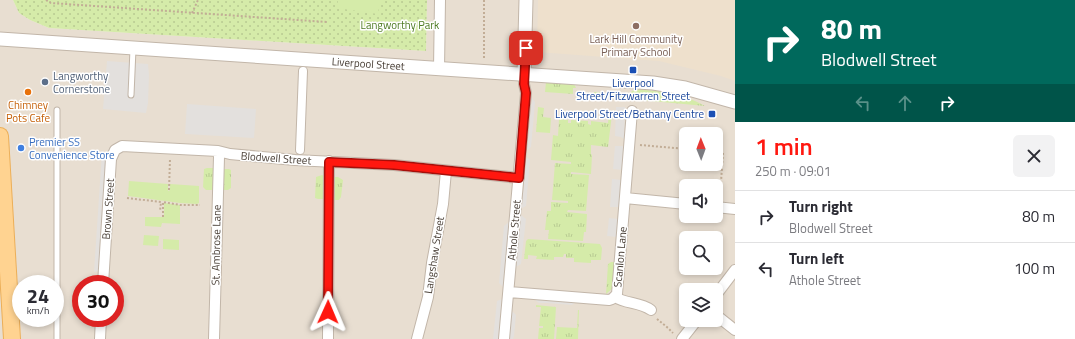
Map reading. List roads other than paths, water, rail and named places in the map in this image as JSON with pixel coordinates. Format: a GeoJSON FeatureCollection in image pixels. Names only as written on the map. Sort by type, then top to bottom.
{"type":"FeatureCollection","features":[{"type":"Feature","properties":{"kind":"main road"},"geometry":{"type":"LineString","coordinates":[[0,136],[3,228],[12,339]]}},
{"type":"Feature","properties":{"kind":"street"},"geometry":{"type":"LineString","coordinates":[[439,69],[440,0]]}},
{"type":"Feature","properties":{"kind":"street"},"geometry":{"type":"LineString","coordinates":[[524,74],[526,0]]}},
{"type":"Feature","properties":{"kind":"street","name":"Liverpool Street"},"geometry":{"type":"LineString","coordinates":[[0,39],[653,83],[685,88],[735,102]]}},
{"type":"Feature","properties":{"kind":"street"},"geometry":{"type":"LineString","coordinates":[[300,150],[303,71]]}},
{"type":"Feature","properties":{"kind":"street","name":"Athole Street"},"geometry":{"type":"LineString","coordinates":[[504,339],[526,93],[524,74]]}},
{"type":"Feature","properties":{"kind":"street","name":"Scanlon Lane"},"geometry":{"type":"LineString","coordinates":[[509,292],[609,300],[615,297],[618,287],[632,111]]}},
{"type":"Feature","properties":{"kind":"street","name":"Blodwell Street"},"geometry":{"type":"LineString","coordinates":[[130,145],[218,151],[230,154],[329,162],[394,165],[519,178]]}},
{"type":"Feature","properties":{"kind":"street","name":"Brown Street"},"geometry":{"type":"LineString","coordinates":[[104,275],[112,156],[118,147],[130,145]]}},
{"type":"Feature","properties":{"kind":"street","name":"St. Ambrose Lane"},"geometry":{"type":"LineString","coordinates":[[214,339],[218,151]]}},
{"type":"Feature","properties":{"kind":"street"},"geometry":{"type":"LineString","coordinates":[[328,339],[329,162]]}},
{"type":"Feature","properties":{"kind":"street","name":"Langshaw Street"},"geometry":{"type":"LineString","coordinates":[[417,339],[428,297],[432,263],[443,204],[446,171]]}},
{"type":"Feature","properties":{"kind":"street"},"geometry":{"type":"LineString","coordinates":[[625,198],[679,203]]}},
{"type":"Feature","properties":{"kind":"street"},"geometry":{"type":"LineString","coordinates":[[723,208],[735,209]]}},
{"type":"Feature","properties":{"kind":"street"},"geometry":{"type":"LineString","coordinates":[[723,286],[735,270]]}},
{"type":"Feature","properties":{"kind":"street"},"geometry":{"type":"LineString","coordinates":[[615,297],[622,301],[643,305],[651,310]]}},
{"type":"Feature","properties":{"kind":"street"},"geometry":{"type":"LineString","coordinates":[[723,321],[735,330]]}},
{"type":"Feature","properties":{"kind":"street"},"geometry":{"type":"LineString","coordinates":[[100,339],[101,327]]}},
{"type":"Feature","properties":{"kind":"street"},"geometry":{"type":"LineString","coordinates":[[677,336],[688,327]]}},
{"type":"Feature","properties":{"kind":"lane"},"geometry":{"type":"LineString","coordinates":[[131,96],[134,48]]}},
{"type":"Feature","properties":{"kind":"lane"},"geometry":{"type":"LineString","coordinates":[[57,110],[57,339]]}},
{"type":"Feature","properties":{"kind":"place","name":"Lark Hill Community Primary School"},"geometry":{"type":"Point","coordinates":[636,26]}},
{"type":"Feature","properties":{"kind":"place","name":"Liverpool Street/Fitzwarren Street"},"geometry":{"type":"Point","coordinates":[633,70]}},
{"type":"Feature","properties":{"kind":"place","name":"Langworthy Cornerstone"},"geometry":{"type":"Point","coordinates":[45,82]}},
{"type":"Feature","properties":{"kind":"place","name":"Chimney Pots Cafe"},"geometry":{"type":"Point","coordinates":[28,92]}},
{"type":"Feature","properties":{"kind":"place","name":"Liverpool Street/Bethany Centre"},"geometry":{"type":"Point","coordinates":[712,114]}},
{"type":"Feature","properties":{"kind":"place","name":"Premier SS Convenience Store"},"geometry":{"type":"Point","coordinates":[21,148]}},
{"type":"Feature","properties":{"kind":"park label","name":"Langworthy Park"},"geometry":{"type":"Point","coordinates":[400,25]}}]}
